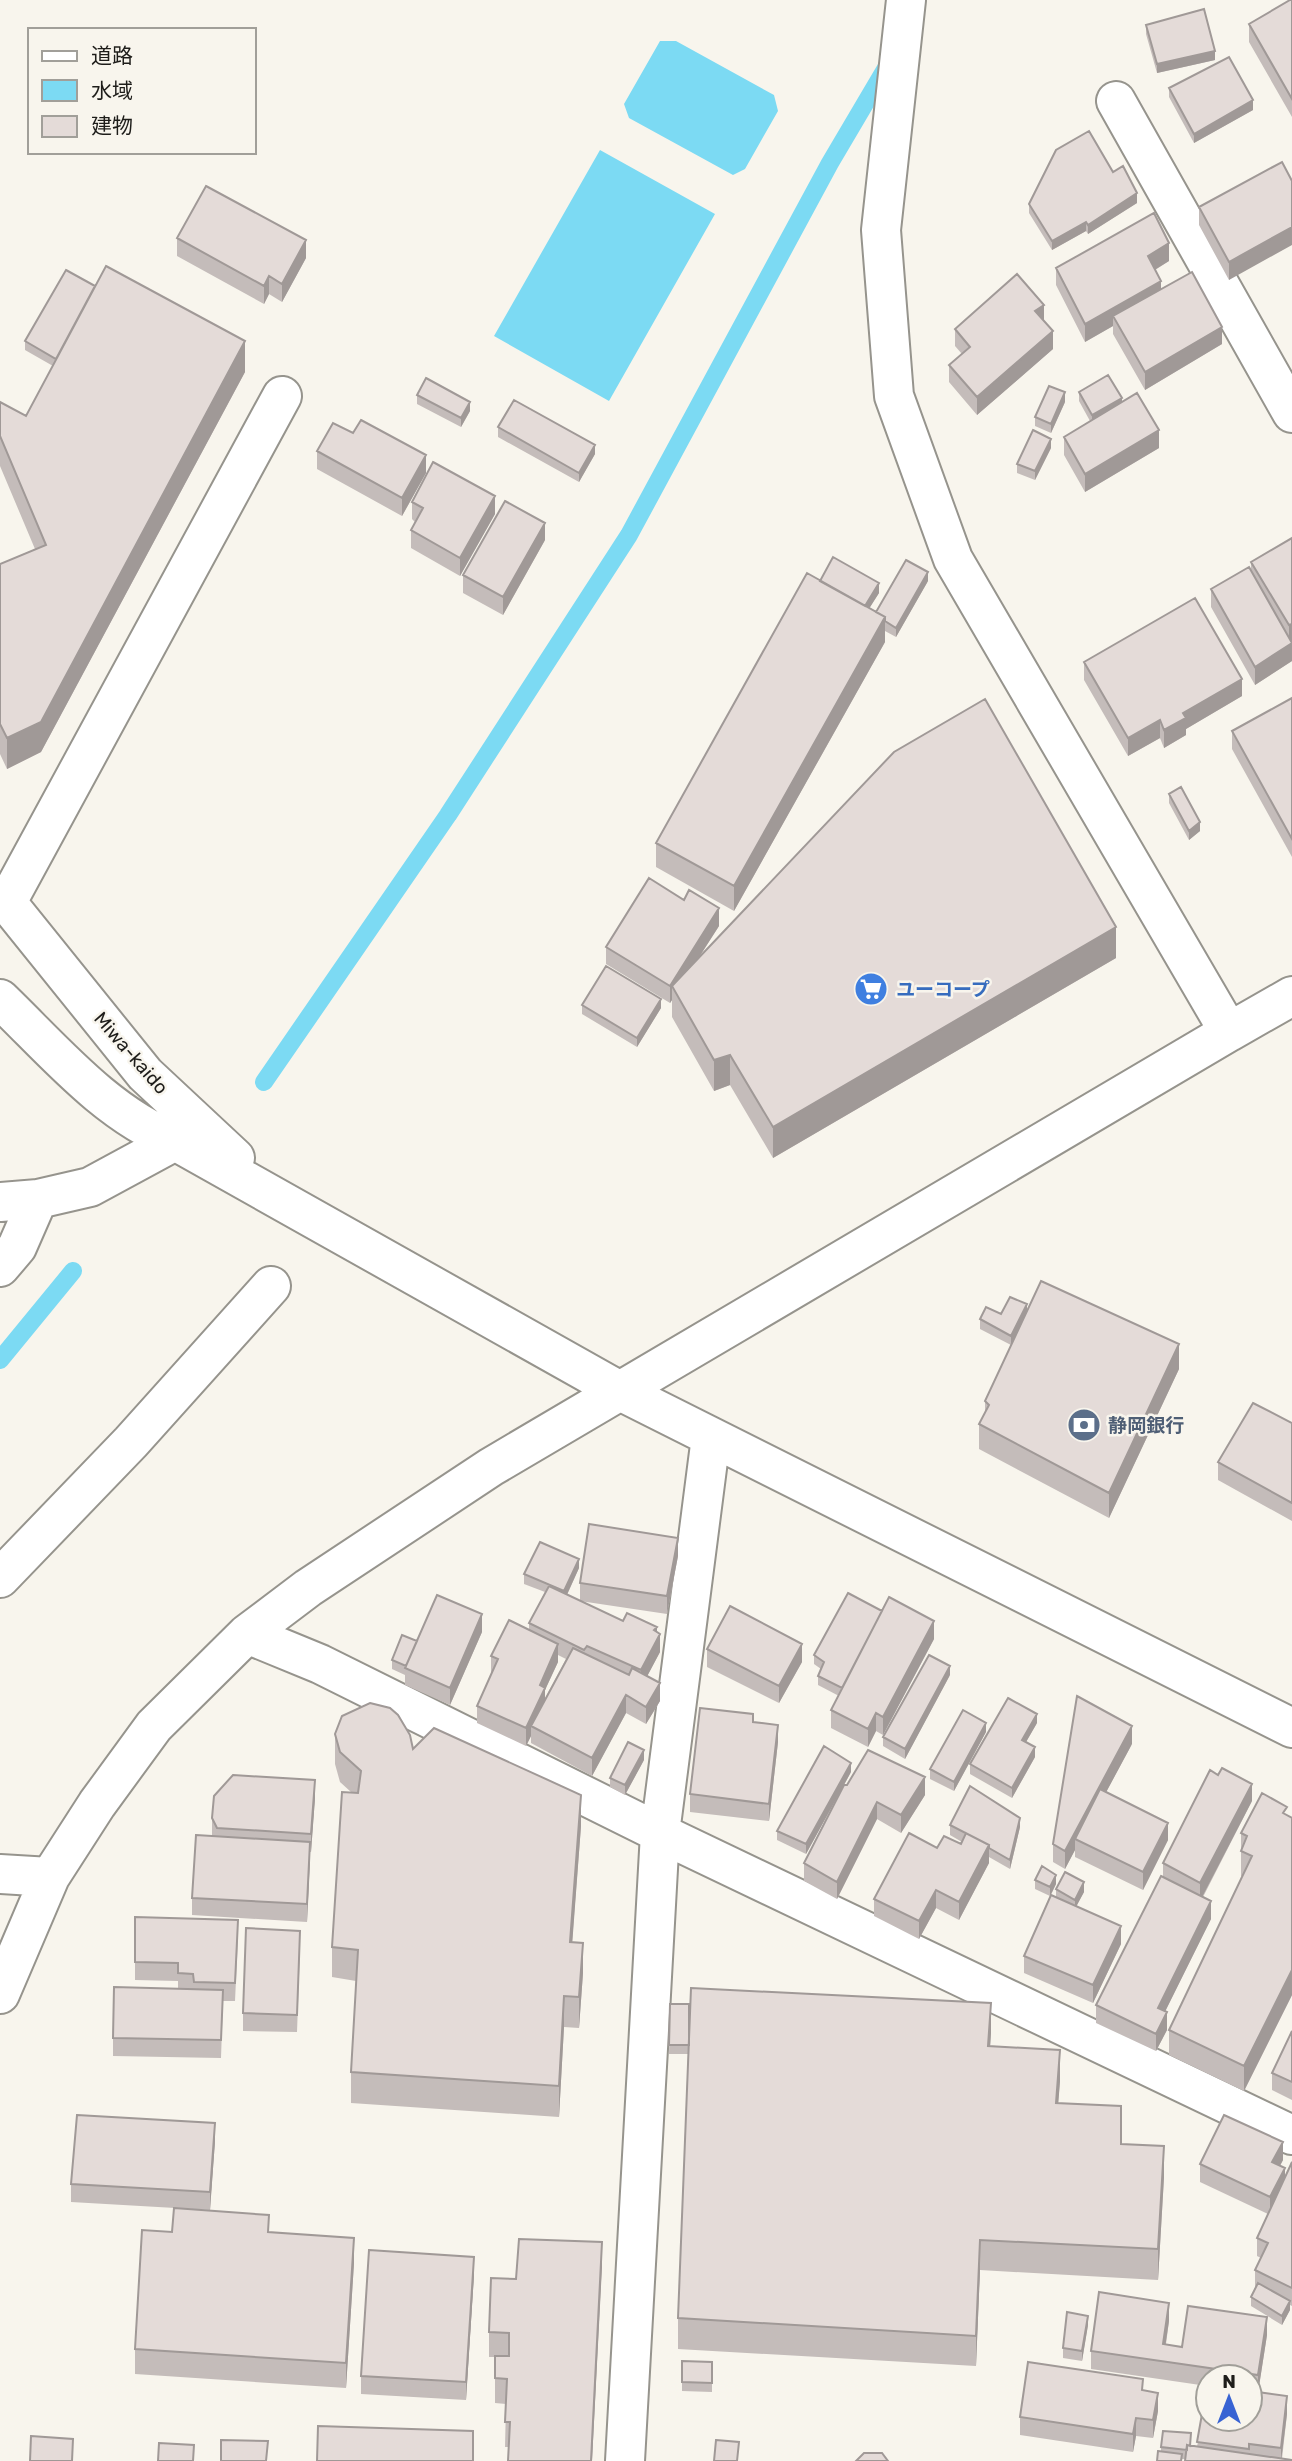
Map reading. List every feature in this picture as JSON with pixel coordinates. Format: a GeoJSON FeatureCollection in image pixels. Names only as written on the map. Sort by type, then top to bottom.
{"type":"FeatureCollection","features":[{"type":"Feature","properties":{"kind":"street"},"geometry":{"type":"LineString","coordinates":[[906,0],[881,230],[894,396],[953,559],[1229,1032]]}},
{"type":"Feature","properties":{"kind":"street"},"geometry":{"type":"LineString","coordinates":[[1116,101],[1292,413]]}},
{"type":"Feature","properties":{"kind":"street"},"geometry":{"type":"LineString","coordinates":[[3,899],[282,396]]}},
{"type":"Feature","properties":{"kind":"street","name":"Miwa-kaido"},"geometry":{"type":"LineString","coordinates":[[3,899],[145,1074],[277,1198]]}},
{"type":"Feature","properties":{"kind":"street"},"geometry":{"type":"LineString","coordinates":[[0,1994],[50,1877],[97,1804],[154,1726],[247,1634],[308,1588],[491,1467],[1292,996]]}},
{"type":"Feature","properties":{"kind":"street","name":"Miwa-kaido"},"geometry":{"type":"LineString","coordinates":[[0,999],[110,1103],[151,1132],[175,1141],[620,1391],[1292,1728]]}},
{"type":"Feature","properties":{"kind":"street"},"geometry":{"type":"LineString","coordinates":[[0,1202],[38,1199],[90,1187],[175,1141]]}},
{"type":"Feature","properties":{"kind":"street"},"geometry":{"type":"LineString","coordinates":[[0,1267],[17,1247],[38,1199]]}},
{"type":"Feature","properties":{"kind":"street"},"geometry":{"type":"LineString","coordinates":[[0,1578],[131,1442],[271,1286]]}},
{"type":"Feature","properties":{"kind":"street"},"geometry":{"type":"LineString","coordinates":[[625,2461],[660,1833],[710,1437]]}},
{"type":"Feature","properties":{"kind":"street"},"geometry":{"type":"LineString","coordinates":[[247,1634],[320,1664],[660,1833],[1292,2136]]}},
{"type":"Feature","properties":{"kind":"street"},"geometry":{"type":"LineString","coordinates":[[0,1874],[50,1877]]}},
{"type":"Feature","properties":{"kind":"water"},"geometry":{"type":"Polygon","coordinates":[[[660,41],[676,41],[774,95],[778,111],[745,169],[733,175],[629,118],[624,104],[660,41]]]}},
{"type":"Feature","properties":{"kind":"water"},"geometry":{"type":"Polygon","coordinates":[[[600,150],[715,214],[609,401],[494,336],[600,150]]]}},
{"type":"Feature","properties":{"kind":"building"},"geometry":{"type":"Polygon","coordinates":[[[1292,0],[1292,99],[1249,24],[1292,0]]]}},
{"type":"Feature","properties":{"kind":"building"},"geometry":{"type":"Polygon","coordinates":[[[1204,9],[1215,51],[1157,64],[1146,25],[1204,9]]]}},
{"type":"Feature","properties":{"kind":"building"},"geometry":{"type":"Polygon","coordinates":[[[1229,57],[1253,100],[1194,134],[1169,88],[1229,57]]]}},
{"type":"Feature","properties":{"kind":"building"},"geometry":{"type":"Polygon","coordinates":[[[1089,131],[1113,172],[1123,166],[1137,193],[1088,225],[1086,222],[1052,241],[1029,204],[1056,150],[1089,131]]]}},
{"type":"Feature","properties":{"kind":"building"},"geometry":{"type":"Polygon","coordinates":[[[1282,162],[1292,181],[1292,227],[1229,262],[1199,207],[1282,162]]]}},
{"type":"Feature","properties":{"kind":"building"},"geometry":{"type":"Polygon","coordinates":[[[206,186],[306,240],[282,284],[269,276],[264,286],[177,238],[206,186]]]}},
{"type":"Feature","properties":{"kind":"building"},"geometry":{"type":"Polygon","coordinates":[[[1154,213],[1169,243],[1148,256],[1161,281],[1085,324],[1056,268],[1154,213]]]}},
{"type":"Feature","properties":{"kind":"building"},"geometry":{"type":"Polygon","coordinates":[[[106,266],[245,341],[41,722],[7,738],[0,724],[0,564],[46,545],[0,436],[0,402],[26,416],[106,266]]]}},
{"type":"Feature","properties":{"kind":"building"},"geometry":{"type":"Polygon","coordinates":[[[66,270],[95,286],[56,359],[25,341],[66,270]]]}},
{"type":"Feature","properties":{"kind":"building"},"geometry":{"type":"Polygon","coordinates":[[[1192,272],[1222,327],[1145,372],[1113,316],[1192,272]]]}},
{"type":"Feature","properties":{"kind":"building"},"geometry":{"type":"Polygon","coordinates":[[[1017,274],[1044,305],[1035,311],[1053,331],[977,397],[949,365],[970,347],[955,329],[1017,274]]]}},
{"type":"Feature","properties":{"kind":"building"},"geometry":{"type":"Polygon","coordinates":[[[1108,375],[1122,398],[1092,415],[1079,392],[1108,375]]]}},
{"type":"Feature","properties":{"kind":"building"},"geometry":{"type":"Polygon","coordinates":[[[426,378],[470,402],[461,418],[417,395],[426,378]]]}},
{"type":"Feature","properties":{"kind":"building"},"geometry":{"type":"Polygon","coordinates":[[[1049,386],[1065,392],[1051,424],[1035,417],[1049,386]]]}},
{"type":"Feature","properties":{"kind":"building"},"geometry":{"type":"Polygon","coordinates":[[[1137,393],[1159,430],[1085,474],[1064,437],[1137,393]]]}},
{"type":"Feature","properties":{"kind":"building"},"geometry":{"type":"Polygon","coordinates":[[[514,400],[595,445],[579,473],[498,427],[514,400]]]}},
{"type":"Feature","properties":{"kind":"building"},"geometry":{"type":"Polygon","coordinates":[[[361,420],[426,455],[402,498],[317,451],[333,423],[353,433],[361,420]]]}},
{"type":"Feature","properties":{"kind":"building"},"geometry":{"type":"Polygon","coordinates":[[[1033,430],[1051,439],[1035,471],[1017,464],[1033,430]]]}},
{"type":"Feature","properties":{"kind":"building"},"geometry":{"type":"Polygon","coordinates":[[[433,462],[495,496],[460,558],[411,530],[423,508],[412,502],[433,462]]]}},
{"type":"Feature","properties":{"kind":"building"},"geometry":{"type":"Polygon","coordinates":[[[505,501],[545,523],[503,597],[463,575],[505,501]]]}},
{"type":"Feature","properties":{"kind":"building"},"geometry":{"type":"Polygon","coordinates":[[[1292,538],[1292,624],[1289,625],[1251,562],[1292,538]]]}},
{"type":"Feature","properties":{"kind":"building"},"geometry":{"type":"Polygon","coordinates":[[[833,557],[879,583],[865,606],[820,581],[833,557]]]}},
{"type":"Feature","properties":{"kind":"building"},"geometry":{"type":"Polygon","coordinates":[[[906,560],[928,572],[896,628],[876,612],[906,560]]]}},
{"type":"Feature","properties":{"kind":"building"},"geometry":{"type":"Polygon","coordinates":[[[1249,567],[1292,643],[1255,667],[1211,589],[1249,567]]]}},
{"type":"Feature","properties":{"kind":"building"},"geometry":{"type":"Polygon","coordinates":[[[807,573],[885,617],[734,886],[656,843],[807,573]]]}},
{"type":"Feature","properties":{"kind":"building"},"geometry":{"type":"Polygon","coordinates":[[[1195,598],[1242,679],[1183,713],[1186,718],[1164,730],[1160,720],[1128,738],[1084,662],[1195,598]]]}},
{"type":"Feature","properties":{"kind":"building"},"geometry":{"type":"Polygon","coordinates":[[[1292,698],[1292,839],[1232,731],[1292,698]]]}},
{"type":"Feature","properties":{"kind":"building"},"geometry":{"type":"Polygon","coordinates":[[[985,699],[1116,927],[773,1127],[730,1055],[714,1060],[672,986],[894,752],[985,699]]]}},
{"type":"Feature","properties":{"kind":"building"},"geometry":{"type":"Polygon","coordinates":[[[1181,787],[1200,822],[1189,831],[1169,794],[1181,787]]]}},
{"type":"Feature","properties":{"kind":"building"},"geometry":{"type":"Polygon","coordinates":[[[649,878],[684,900],[689,890],[719,908],[670,986],[606,947],[649,878]]]}},
{"type":"Feature","properties":{"kind":"building"},"geometry":{"type":"Polygon","coordinates":[[[606,966],[661,999],[637,1038],[582,1005],[606,966]]]}},
{"type":"Feature","properties":{"kind":"building"},"geometry":{"type":"Polygon","coordinates":[[[1041,1281],[1179,1344],[1109,1493],[979,1424],[989,1405],[985,1401],[1041,1281]]]}},
{"type":"Feature","properties":{"kind":"building"},"geometry":{"type":"Polygon","coordinates":[[[1010,1297],[1027,1304],[1011,1336],[980,1319],[986,1307],[1001,1314],[1010,1297]]]}},
{"type":"Feature","properties":{"kind":"building"},"geometry":{"type":"Polygon","coordinates":[[[1253,1403],[1292,1423],[1292,1503],[1218,1462],[1253,1403]]]}},
{"type":"Feature","properties":{"kind":"building"},"geometry":{"type":"Polygon","coordinates":[[[589,1524],[678,1538],[667,1596],[580,1583],[589,1524]]]}},
{"type":"Feature","properties":{"kind":"building"},"geometry":{"type":"Polygon","coordinates":[[[540,1542],[579,1559],[564,1591],[524,1574],[540,1542]]]}},
{"type":"Feature","properties":{"kind":"building"},"geometry":{"type":"Polygon","coordinates":[[[549,1586],[623,1621],[627,1613],[657,1627],[654,1630],[660,1634],[641,1670],[587,1646],[584,1650],[529,1623],[549,1586]]]}},
{"type":"Feature","properties":{"kind":"building"},"geometry":{"type":"Polygon","coordinates":[[[848,1593],[882,1611],[842,1688],[818,1676],[824,1662],[814,1655],[848,1593]]]}},
{"type":"Feature","properties":{"kind":"building"},"geometry":{"type":"Polygon","coordinates":[[[437,1595],[482,1614],[450,1688],[405,1668],[437,1595]]]}},
{"type":"Feature","properties":{"kind":"building"},"geometry":{"type":"Polygon","coordinates":[[[889,1597],[934,1621],[883,1717],[876,1713],[868,1729],[831,1710],[889,1597]]]}},
{"type":"Feature","properties":{"kind":"building"},"geometry":{"type":"Polygon","coordinates":[[[730,1606],[802,1644],[779,1686],[707,1649],[730,1606]]]}},
{"type":"Feature","properties":{"kind":"building"},"geometry":{"type":"Polygon","coordinates":[[[509,1620],[558,1644],[540,1685],[545,1688],[526,1728],[477,1706],[498,1659],[491,1656],[509,1620]]]}},
{"type":"Feature","properties":{"kind":"building"},"geometry":{"type":"Polygon","coordinates":[[[402,1635],[417,1641],[406,1666],[392,1660],[402,1635]]]}},
{"type":"Feature","properties":{"kind":"building"},"geometry":{"type":"Polygon","coordinates":[[[573,1648],[629,1675],[632,1668],[660,1683],[646,1707],[626,1695],[592,1758],[531,1726],[573,1648]]]}},
{"type":"Feature","properties":{"kind":"building"},"geometry":{"type":"Polygon","coordinates":[[[929,1655],[950,1666],[905,1749],[883,1737],[929,1655]]]}},
{"type":"Feature","properties":{"kind":"building"},"geometry":{"type":"Polygon","coordinates":[[[1077,1696],[1132,1726],[1065,1851],[1053,1844],[1077,1696]]]}},
{"type":"Feature","properties":{"kind":"building"},"geometry":{"type":"Polygon","coordinates":[[[1008,1698],[1037,1714],[1022,1740],[1035,1747],[1012,1788],[970,1764],[1008,1698]]]}},
{"type":"Feature","properties":{"kind":"building"},"geometry":{"type":"Polygon","coordinates":[[[370,1703],[390,1708],[398,1715],[410,1735],[413,1749],[434,1728],[581,1795],[570,1942],[583,1943],[579,1997],[564,1996],[559,2086],[351,2072],[358,1950],[332,1947],[342,1792],[358,1793],[361,1771],[340,1752],[335,1734],[342,1716],[370,1703]]]}},
{"type":"Feature","properties":{"kind":"building"},"geometry":{"type":"Polygon","coordinates":[[[700,1708],[753,1714],[753,1722],[778,1725],[769,1804],[690,1794],[700,1708]]]}},
{"type":"Feature","properties":{"kind":"building"},"geometry":{"type":"Polygon","coordinates":[[[963,1710],[986,1723],[954,1782],[930,1769],[963,1710]]]}},
{"type":"Feature","properties":{"kind":"building"},"geometry":{"type":"Polygon","coordinates":[[[628,1742],[644,1750],[625,1785],[610,1778],[628,1742]]]}},
{"type":"Feature","properties":{"kind":"building"},"geometry":{"type":"Polygon","coordinates":[[[824,1746],[851,1763],[806,1844],[777,1831],[824,1746]]]}},
{"type":"Feature","properties":{"kind":"building"},"geometry":{"type":"Polygon","coordinates":[[[868,1750],[925,1777],[901,1815],[877,1802],[837,1882],[804,1863],[844,1785],[847,1785],[868,1750]]]}},
{"type":"Feature","properties":{"kind":"building"},"geometry":{"type":"Polygon","coordinates":[[[1222,1768],[1252,1784],[1200,1883],[1163,1863],[1210,1770],[1218,1775],[1222,1768]]]}},
{"type":"Feature","properties":{"kind":"building"},"geometry":{"type":"Polygon","coordinates":[[[233,1775],[315,1780],[311,1834],[217,1828],[212,1818],[214,1796],[233,1775]]]}},
{"type":"Feature","properties":{"kind":"building"},"geometry":{"type":"Polygon","coordinates":[[[970,1786],[1020,1818],[1010,1860],[989,1848],[989,1845],[950,1825],[970,1786]]]}},
{"type":"Feature","properties":{"kind":"building"},"geometry":{"type":"Polygon","coordinates":[[[1100,1789],[1168,1823],[1143,1872],[1075,1839],[1100,1789]]]}},
{"type":"Feature","properties":{"kind":"building"},"geometry":{"type":"Polygon","coordinates":[[[1262,1793],[1287,1807],[1283,1813],[1292,1818],[1292,1970],[1244,2066],[1169,2030],[1252,1856],[1241,1851],[1247,1836],[1241,1833],[1262,1793]]]}},
{"type":"Feature","properties":{"kind":"building"},"geometry":{"type":"Polygon","coordinates":[[[909,1833],[937,1848],[944,1836],[961,1844],[966,1833],[989,1845],[959,1902],[936,1890],[919,1921],[874,1899],[909,1833]]]}},
{"type":"Feature","properties":{"kind":"building"},"geometry":{"type":"Polygon","coordinates":[[[196,1835],[310,1842],[307,1904],[192,1898],[196,1835]]]}},
{"type":"Feature","properties":{"kind":"building"},"geometry":{"type":"Polygon","coordinates":[[[1042,1866],[1056,1875],[1050,1887],[1035,1880],[1042,1866]]]}},
{"type":"Feature","properties":{"kind":"building"},"geometry":{"type":"Polygon","coordinates":[[[1065,1872],[1084,1882],[1075,1900],[1056,1889],[1065,1872]]]}},
{"type":"Feature","properties":{"kind":"building"},"geometry":{"type":"Polygon","coordinates":[[[1161,1876],[1211,1901],[1158,2008],[1167,2012],[1156,2034],[1096,2005],[1161,1876]]]}},
{"type":"Feature","properties":{"kind":"building"},"geometry":{"type":"Polygon","coordinates":[[[1051,1895],[1121,1926],[1093,1985],[1024,1956],[1051,1895]]]}},
{"type":"Feature","properties":{"kind":"building"},"geometry":{"type":"Polygon","coordinates":[[[135,1917],[238,1920],[235,1983],[194,1982],[193,1974],[178,1973],[178,1963],[135,1962],[135,1917]]]}},
{"type":"Feature","properties":{"kind":"building"},"geometry":{"type":"Polygon","coordinates":[[[246,1928],[300,1931],[297,2015],[243,2013],[246,1928]]]}},
{"type":"Feature","properties":{"kind":"building"},"geometry":{"type":"Polygon","coordinates":[[[114,1987],[223,1990],[221,2040],[113,2038],[114,1987]]]}},
{"type":"Feature","properties":{"kind":"building"},"geometry":{"type":"Polygon","coordinates":[[[691,1988],[991,2003],[988,2046],[1060,2050],[1056,2103],[1121,2106],[1121,2144],[1164,2146],[1158,2249],[980,2240],[976,2336],[678,2318],[691,1988]]]}},
{"type":"Feature","properties":{"kind":"building"},"geometry":{"type":"Polygon","coordinates":[[[670,2004],[689,2004],[689,2045],[669,2045],[670,2004]]]}},
{"type":"Feature","properties":{"kind":"building"},"geometry":{"type":"Polygon","coordinates":[[[1292,2031],[1292,2082],[1272,2073],[1292,2031]]]}},
{"type":"Feature","properties":{"kind":"building"},"geometry":{"type":"Polygon","coordinates":[[[77,2115],[215,2123],[210,2192],[71,2184],[77,2115]]]}},
{"type":"Feature","properties":{"kind":"building"},"geometry":{"type":"Polygon","coordinates":[[[1224,2115],[1283,2142],[1272,2162],[1285,2168],[1270,2197],[1200,2164],[1224,2115]]]}},
{"type":"Feature","properties":{"kind":"building"},"geometry":{"type":"Polygon","coordinates":[[[1292,2162],[1292,2288],[1255,2270],[1268,2243],[1257,2238],[1292,2162]]]}},
{"type":"Feature","properties":{"kind":"building"},"geometry":{"type":"Polygon","coordinates":[[[174,2208],[269,2215],[268,2232],[354,2238],[346,2363],[135,2349],[142,2230],[172,2232],[174,2208]]]}},
{"type":"Feature","properties":{"kind":"building"},"geometry":{"type":"Polygon","coordinates":[[[519,2239],[602,2242],[591,2461],[508,2461],[510,2422],[505,2422],[507,2379],[495,2378],[495,2356],[509,2356],[509,2333],[489,2332],[491,2278],[516,2279],[519,2239]]]}},
{"type":"Feature","properties":{"kind":"building"},"geometry":{"type":"Polygon","coordinates":[[[369,2250],[474,2257],[466,2382],[361,2376],[369,2250]]]}},
{"type":"Feature","properties":{"kind":"building"},"geometry":{"type":"Polygon","coordinates":[[[1258,2283],[1290,2301],[1282,2316],[1251,2297],[1258,2283]]]}},
{"type":"Feature","properties":{"kind":"building"},"geometry":{"type":"Polygon","coordinates":[[[1099,2292],[1169,2303],[1163,2344],[1182,2347],[1188,2306],[1267,2317],[1260,2363],[1194,2363],[1194,2366],[1091,2351],[1099,2292]]]}},
{"type":"Feature","properties":{"kind":"building"},"geometry":{"type":"Polygon","coordinates":[[[1067,2312],[1088,2316],[1082,2351],[1063,2348],[1067,2312]]]}},
{"type":"Feature","properties":{"kind":"building"},"geometry":{"type":"Polygon","coordinates":[[[682,2361],[712,2362],[712,2383],[682,2382],[682,2361]]]}},
{"type":"Feature","properties":{"kind":"building"},"geometry":{"type":"Polygon","coordinates":[[[1028,2362],[1143,2379],[1142,2390],[1158,2393],[1153,2420],[1136,2418],[1133,2434],[1020,2417],[1028,2362]]]}},
{"type":"Feature","properties":{"kind":"building"},"geometry":{"type":"Polygon","coordinates":[[[1264,2393],[1287,2396],[1281,2448],[1249,2444],[1249,2449],[1197,2442],[1199,2433],[1264,2433],[1264,2393]]]}},
{"type":"Feature","properties":{"kind":"building"},"geometry":{"type":"Polygon","coordinates":[[[318,2426],[473,2431],[473,2461],[317,2461],[318,2426]]]}},
{"type":"Feature","properties":{"kind":"building"},"geometry":{"type":"Polygon","coordinates":[[[1163,2431],[1191,2433],[1190,2446],[1187,2445],[1187,2450],[1161,2447],[1163,2431]]]}},
{"type":"Feature","properties":{"kind":"building"},"geometry":{"type":"Polygon","coordinates":[[[31,2436],[73,2439],[72,2461],[30,2461],[31,2436]]]}},
{"type":"Feature","properties":{"kind":"building"},"geometry":{"type":"Polygon","coordinates":[[[221,2440],[268,2441],[266,2461],[221,2461],[221,2440]]]}},
{"type":"Feature","properties":{"kind":"building"},"geometry":{"type":"Polygon","coordinates":[[[716,2440],[739,2442],[737,2461],[714,2461],[716,2440]]]}},
{"type":"Feature","properties":{"kind":"building"},"geometry":{"type":"Polygon","coordinates":[[[159,2443],[194,2445],[193,2461],[158,2461],[159,2443]]]}},
{"type":"Feature","properties":{"kind":"building"},"geometry":{"type":"Polygon","coordinates":[[[1187,2445],[1292,2460],[1292,2461],[1185,2461],[1187,2445]]]}},
{"type":"Feature","properties":{"kind":"building"},"geometry":{"type":"Polygon","coordinates":[[[1158,2451],[1182,2454],[1181,2461],[1157,2461],[1158,2451]]]}},
{"type":"Feature","properties":{"kind":"building"},"geometry":{"type":"Polygon","coordinates":[[[864,2453],[882,2453],[888,2461],[856,2461],[864,2453]]]}},
{"type":"Feature","properties":{"kind":"waterway"},"geometry":{"type":"LineString","coordinates":[[264,1082],[448,815],[629,535],[830,163],[889,63]]}},
{"type":"Feature","properties":{"kind":"waterway"},"geometry":{"type":"LineString","coordinates":[[0,1360],[73,1271]]}},
{"type":"Feature","properties":{"kind":"place","name":"ユーコープ"},"geometry":{"type":"Point","coordinates":[871,989]}},
{"type":"Feature","properties":{"kind":"place","name":"静岡銀行"},"geometry":{"type":"Point","coordinates":[1084,1425]}}]}
